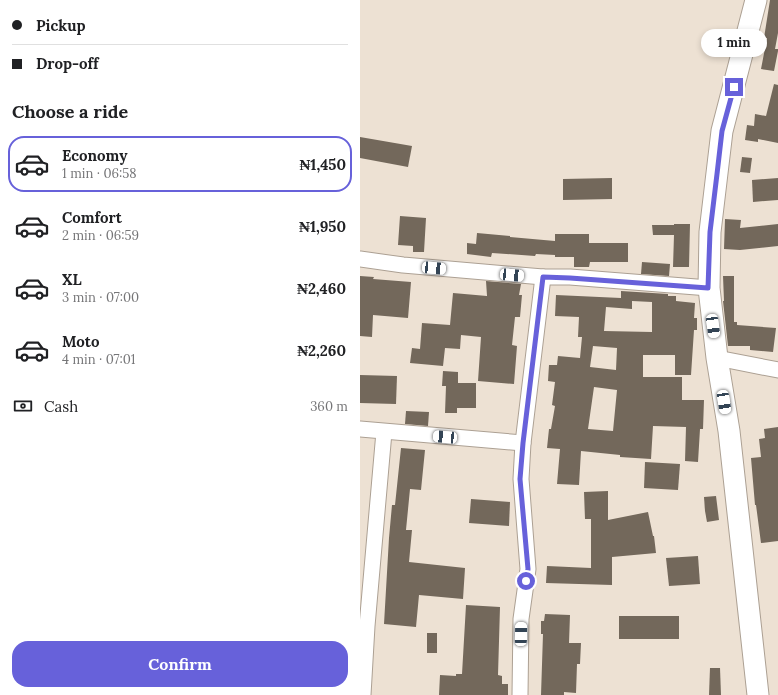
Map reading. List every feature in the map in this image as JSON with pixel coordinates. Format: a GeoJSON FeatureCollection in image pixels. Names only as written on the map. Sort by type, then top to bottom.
{"type":"FeatureCollection","features":[{"type":"Feature","properties":{"kind":"street"},"geometry":{"type":"LineString","coordinates":[[756,0],[722,131],[710,232],[708,288],[728,431],[758,695]]}},
{"type":"Feature","properties":{"kind":"street"},"geometry":{"type":"LineString","coordinates":[[360,259],[403,265],[543,277],[708,288]]}},
{"type":"Feature","properties":{"kind":"street"},"geometry":{"type":"LineString","coordinates":[[520,695],[521,618],[528,569],[520,479],[543,277]]}},
{"type":"Feature","properties":{"kind":"street"},"geometry":{"type":"LineString","coordinates":[[717,358],[778,370]]}},
{"type":"Feature","properties":{"kind":"street"},"geometry":{"type":"LineString","coordinates":[[360,429],[523,443]]}},
{"type":"Feature","properties":{"kind":"street"},"geometry":{"type":"LineString","coordinates":[[363,695],[364,631],[384,432]]}},
{"type":"Feature","properties":{"kind":"building"},"geometry":{"type":"Polygon","coordinates":[[[770,0],[778,0],[778,33],[775,49],[778,49],[778,51],[774,71],[761,69],[767,38],[764,38],[770,0]]]}},
{"type":"Feature","properties":{"kind":"building"},"geometry":{"type":"Polygon","coordinates":[[[774,84],[778,85],[778,143],[758,139],[758,142],[745,140],[747,125],[754,126],[755,114],[766,116],[774,84]]]}},
{"type":"Feature","properties":{"kind":"building"},"geometry":{"type":"Polygon","coordinates":[[[360,137],[412,146],[408,167],[360,158],[360,137]]]}},
{"type":"Feature","properties":{"kind":"building"},"geometry":{"type":"Polygon","coordinates":[[[742,157],[752,158],[750,173],[740,172],[742,157]]]}},
{"type":"Feature","properties":{"kind":"building"},"geometry":{"type":"Polygon","coordinates":[[[612,178],[612,199],[563,200],[563,179],[612,178]]]}},
{"type":"Feature","properties":{"kind":"building"},"geometry":{"type":"Polygon","coordinates":[[[778,178],[778,200],[753,202],[752,180],[778,178]]]}},
{"type":"Feature","properties":{"kind":"building"},"geometry":{"type":"Polygon","coordinates":[[[400,216],[426,218],[424,252],[413,252],[413,246],[398,245],[400,216]]]}},
{"type":"Feature","properties":{"kind":"building"},"geometry":{"type":"Polygon","coordinates":[[[725,219],[741,220],[740,228],[778,224],[778,246],[740,250],[724,249],[725,219]]]}},
{"type":"Feature","properties":{"kind":"building"},"geometry":{"type":"Polygon","coordinates":[[[690,224],[689,267],[673,267],[674,235],[653,235],[652,225],[690,224]]]}},
{"type":"Feature","properties":{"kind":"building"},"geometry":{"type":"Polygon","coordinates":[[[477,233],[555,241],[555,234],[589,234],[589,243],[628,243],[628,262],[590,262],[589,267],[574,267],[574,257],[492,253],[491,257],[467,254],[467,243],[476,244],[477,233]]]}},
{"type":"Feature","properties":{"kind":"building"},"geometry":{"type":"Polygon","coordinates":[[[642,262],[670,264],[669,276],[641,274],[642,262]]]}},
{"type":"Feature","properties":{"kind":"building"},"geometry":{"type":"Polygon","coordinates":[[[360,276],[374,277],[373,279],[411,282],[408,318],[373,315],[372,337],[360,336],[360,276]]]}},
{"type":"Feature","properties":{"kind":"building"},"geometry":{"type":"Polygon","coordinates":[[[723,276],[734,276],[734,322],[737,322],[737,325],[776,328],[773,352],[750,350],[750,346],[728,346],[723,301],[723,276]]]}},
{"type":"Feature","properties":{"kind":"building"},"geometry":{"type":"Polygon","coordinates":[[[486,281],[521,284],[519,295],[522,295],[520,317],[515,317],[512,345],[517,346],[514,384],[478,381],[481,337],[461,335],[460,349],[445,348],[443,366],[410,363],[412,348],[420,349],[422,323],[450,325],[453,293],[487,296],[486,281]]]}},
{"type":"Feature","properties":{"kind":"building"},"geometry":{"type":"Polygon","coordinates":[[[621,291],[668,294],[668,296],[676,296],[676,301],[695,303],[694,318],[697,318],[697,330],[694,330],[691,375],[675,375],[675,355],[643,355],[643,377],[682,377],[682,400],[704,400],[703,429],[700,429],[698,462],[685,461],[686,427],[653,426],[651,459],[620,457],[620,455],[581,451],[579,485],[557,484],[560,449],[547,448],[549,429],[551,429],[555,406],[552,405],[555,382],[548,381],[549,365],[557,365],[558,356],[580,358],[582,337],[578,337],[579,317],[555,316],[556,295],[621,298],[621,291]],[[632,301],[632,309],[606,307],[604,331],[652,332],[652,302],[632,301]],[[593,346],[590,367],[616,370],[617,348],[593,346]],[[594,387],[588,429],[613,431],[617,390],[594,387]]]}},
{"type":"Feature","properties":{"kind":"building"},"geometry":{"type":"Polygon","coordinates":[[[443,371],[458,372],[458,383],[476,383],[476,408],[457,408],[457,413],[445,413],[446,386],[442,386],[443,371]]]}},
{"type":"Feature","properties":{"kind":"building"},"geometry":{"type":"Polygon","coordinates":[[[360,375],[397,376],[396,404],[360,403],[360,375]]]}},
{"type":"Feature","properties":{"kind":"building"},"geometry":{"type":"Polygon","coordinates":[[[406,411],[429,412],[428,426],[405,424],[406,411]]]}},
{"type":"Feature","properties":{"kind":"building"},"geometry":{"type":"Polygon","coordinates":[[[778,427],[778,541],[761,543],[755,505],[751,458],[761,457],[759,439],[765,438],[764,429],[778,427]]]}},
{"type":"Feature","properties":{"kind":"building"},"geometry":{"type":"Polygon","coordinates":[[[401,448],[425,450],[421,490],[410,489],[406,530],[412,530],[409,562],[465,568],[463,599],[419,595],[416,627],[384,624],[392,505],[395,505],[401,448]]]}},
{"type":"Feature","properties":{"kind":"building"},"geometry":{"type":"Polygon","coordinates":[[[645,462],[680,464],[678,490],[644,488],[645,462]]]}},
{"type":"Feature","properties":{"kind":"building"},"geometry":{"type":"Polygon","coordinates":[[[608,491],[608,520],[648,512],[654,536],[656,553],[612,557],[612,585],[546,583],[547,566],[591,568],[591,519],[585,519],[584,492],[608,491]]]}},
{"type":"Feature","properties":{"kind":"building"},"geometry":{"type":"Polygon","coordinates":[[[716,496],[719,520],[707,522],[704,497],[716,496]]]}},
{"type":"Feature","properties":{"kind":"building"},"geometry":{"type":"Polygon","coordinates":[[[471,499],[510,502],[509,526],[469,523],[471,499]]]}},
{"type":"Feature","properties":{"kind":"building"},"geometry":{"type":"Polygon","coordinates":[[[698,556],[700,584],[669,586],[666,558],[698,556]]]}},
{"type":"Feature","properties":{"kind":"building"},"geometry":{"type":"Polygon","coordinates":[[[466,605],[500,607],[498,675],[502,676],[502,684],[508,684],[508,695],[439,695],[440,675],[456,676],[456,674],[462,674],[466,605]]]}},
{"type":"Feature","properties":{"kind":"building"},"geometry":{"type":"Polygon","coordinates":[[[545,614],[570,615],[569,643],[581,643],[580,664],[577,664],[576,693],[564,692],[564,695],[541,695],[543,634],[541,634],[541,621],[544,621],[545,614]]]}},
{"type":"Feature","properties":{"kind":"building"},"geometry":{"type":"Polygon","coordinates":[[[619,616],[679,616],[679,639],[619,639],[619,616]]]}},
{"type":"Feature","properties":{"kind":"building"},"geometry":{"type":"Polygon","coordinates":[[[427,633],[437,633],[437,653],[427,653],[427,633]]]}},
{"type":"Feature","properties":{"kind":"building"},"geometry":{"type":"Polygon","coordinates":[[[710,668],[720,668],[721,695],[709,695],[710,668]]]}},
{"type":"Feature","properties":{"kind":"route"},"geometry":{"type":"LineString","coordinates":[[526,581],[528,569],[520,479],[543,277],[708,288],[710,232],[722,131],[734,87]]}}]}
